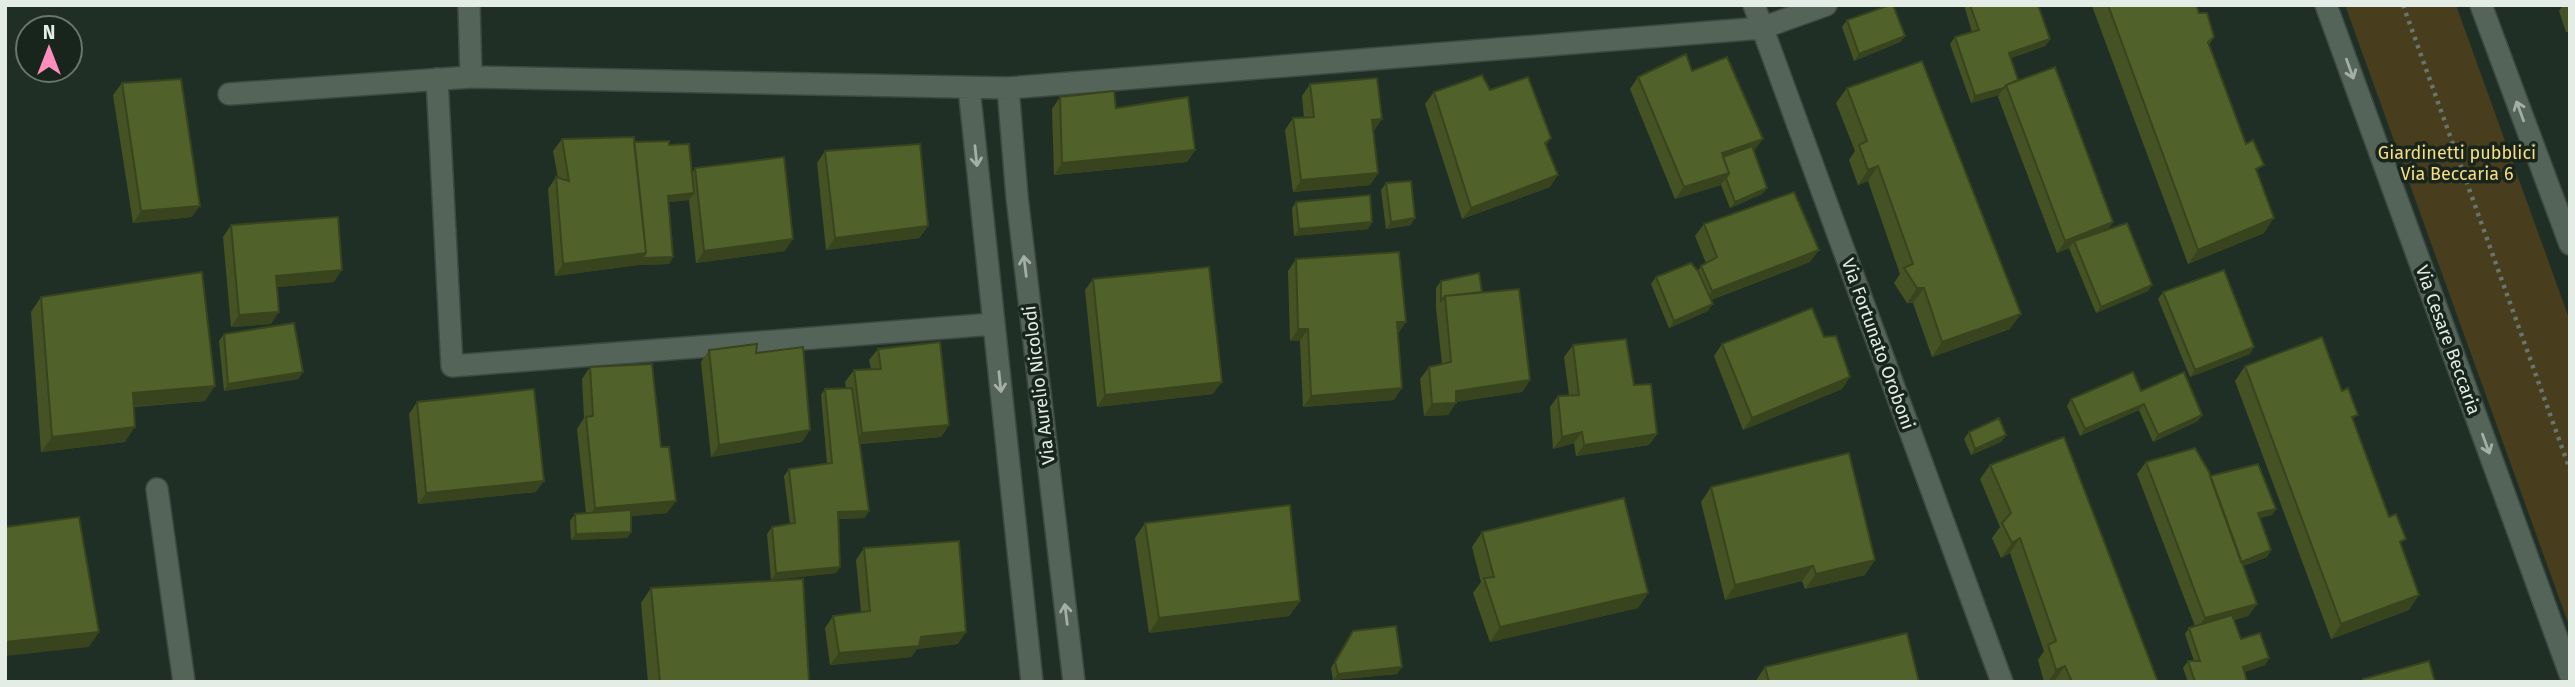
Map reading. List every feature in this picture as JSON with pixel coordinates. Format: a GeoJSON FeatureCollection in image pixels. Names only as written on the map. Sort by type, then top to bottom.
{"type":"FeatureCollection","features":[{"type":"Feature","properties":{"kind":"street"},"geometry":{"type":"LineString","coordinates":[[469,5],[471,77]]}},
{"type":"Feature","properties":{"kind":"street","name":"Via Fortunato Oroboni"},"geometry":{"type":"LineString","coordinates":[[1754,5],[2002,682]]}},
{"type":"Feature","properties":{"kind":"street"},"geometry":{"type":"LineString","coordinates":[[229,94],[471,77],[1008,88],[1762,28],[1826,5]]}},
{"type":"Feature","properties":{"kind":"street","name":"Via Cesare Beccaria"},"geometry":{"type":"LineString","coordinates":[[2326,5],[2570,674]]}},
{"type":"Feature","properties":{"kind":"street"},"geometry":{"type":"LineString","coordinates":[[2481,5],[2570,244]]}},
{"type":"Feature","properties":{"kind":"street"},"geometry":{"type":"LineString","coordinates":[[437,79],[452,366],[994,324]]}},
{"type":"Feature","properties":{"kind":"street"},"geometry":{"type":"LineString","coordinates":[[969,88],[1032,682]]}},
{"type":"Feature","properties":{"kind":"street","name":"Via Aurelio Nicolodi"},"geometry":{"type":"LineString","coordinates":[[1008,88],[1017,197],[1074,682]]}},
{"type":"Feature","properties":{"kind":"street"},"geometry":{"type":"LineString","coordinates":[[157,489],[184,682]]}},
{"type":"Feature","properties":{"kind":"path"},"geometry":{"type":"LineString","coordinates":[[2403,5],[2570,470]]}},
{"type":"Feature","properties":{"kind":"green space","name":"Giardinetti pubblici Via Beccaria 6"},"geometry":{"type":"Polygon","coordinates":[[[2345,5],[2456,5],[2570,321],[2570,628],[2345,5]]]}},
{"type":"Feature","properties":{"kind":"building"},"geometry":{"type":"Polygon","coordinates":[[[1893,5],[1905,36],[1859,54],[1847,20],[1893,5]]]}},
{"type":"Feature","properties":{"kind":"building"},"geometry":{"type":"Polygon","coordinates":[[[1970,5],[2038,5],[2050,39],[2009,53],[2018,80],[2004,88],[1975,96],[1955,37],[1979,30],[1970,5]]]}},
{"type":"Feature","properties":{"kind":"building"},"geometry":{"type":"Polygon","coordinates":[[[2108,5],[2196,5],[2199,13],[2207,13],[2214,37],[2208,42],[2246,144],[2253,140],[2264,165],[2256,169],[2274,218],[2198,250],[2108,5]]]}},
{"type":"Feature","properties":{"kind":"building"},"geometry":{"type":"Polygon","coordinates":[[[1686,54],[1692,71],[1727,57],[1763,139],[1722,153],[1729,173],[1684,187],[1638,77],[1686,54]]]}},
{"type":"Feature","properties":{"kind":"building"},"geometry":{"type":"Polygon","coordinates":[[[1922,61],[2021,314],[1942,342],[1924,288],[1917,288],[1904,268],[1913,264],[1878,166],[1868,170],[1859,145],[1867,141],[1847,88],[1922,61]]]}},
{"type":"Feature","properties":{"kind":"building"},"geometry":{"type":"Polygon","coordinates":[[[2055,67],[2113,222],[2065,241],[2006,85],[2055,67]]]}},
{"type":"Feature","properties":{"kind":"building"},"geometry":{"type":"Polygon","coordinates":[[[1482,75],[1490,90],[1528,77],[1551,138],[1545,143],[1558,175],[1471,208],[1434,92],[1482,75]]]}},
{"type":"Feature","properties":{"kind":"building"},"geometry":{"type":"Polygon","coordinates":[[[1377,78],[1382,119],[1372,120],[1378,173],[1301,180],[1293,118],[1314,117],[1310,84],[1377,78]]]}},
{"type":"Feature","properties":{"kind":"building"},"geometry":{"type":"Polygon","coordinates":[[[181,79],[200,206],[141,211],[122,83],[181,79]]]}},
{"type":"Feature","properties":{"kind":"building"},"geometry":{"type":"Polygon","coordinates":[[[1114,91],[1116,108],[1188,97],[1195,150],[1062,163],[1060,97],[1114,91]]]}},
{"type":"Feature","properties":{"kind":"building"},"geometry":{"type":"Polygon","coordinates":[[[634,137],[646,253],[563,264],[556,177],[569,181],[562,139],[634,137]]]}},
{"type":"Feature","properties":{"kind":"building"},"geometry":{"type":"Polygon","coordinates":[[[669,141],[669,145],[689,144],[694,193],[668,196],[673,257],[642,258],[646,253],[634,142],[669,141]]]}},
{"type":"Feature","properties":{"kind":"building"},"geometry":{"type":"Polygon","coordinates":[[[920,144],[928,226],[835,238],[825,151],[920,144]]]}},
{"type":"Feature","properties":{"kind":"building"},"geometry":{"type":"Polygon","coordinates":[[[1752,146],[1767,188],[1735,202],[1726,178],[1729,173],[1723,157],[1752,146]]]}},
{"type":"Feature","properties":{"kind":"building"},"geometry":{"type":"Polygon","coordinates":[[[784,157],[793,239],[704,251],[695,168],[784,157]]]}},
{"type":"Feature","properties":{"kind":"building"},"geometry":{"type":"Polygon","coordinates":[[[1411,181],[1415,218],[1391,222],[1386,183],[1411,181]]]}},
{"type":"Feature","properties":{"kind":"building"},"geometry":{"type":"Polygon","coordinates":[[[1794,192],[1819,250],[1712,291],[1701,266],[1717,257],[1704,224],[1794,192]]]}},
{"type":"Feature","properties":{"kind":"building"},"geometry":{"type":"Polygon","coordinates":[[[1370,195],[1372,222],[1299,229],[1296,202],[1370,195]]]}},
{"type":"Feature","properties":{"kind":"building"},"geometry":{"type":"Polygon","coordinates":[[[338,217],[342,270],[276,276],[279,312],[239,315],[231,225],[338,217]]]}},
{"type":"Feature","properties":{"kind":"building"},"geometry":{"type":"Polygon","coordinates":[[[2127,223],[2152,285],[2101,307],[2074,241],[2127,223]]]}},
{"type":"Feature","properties":{"kind":"building"},"geometry":{"type":"Polygon","coordinates":[[[1399,252],[1406,322],[1397,322],[1402,388],[1311,396],[1308,329],[1298,329],[1296,259],[1399,252]]]}},
{"type":"Feature","properties":{"kind":"building"},"geometry":{"type":"Polygon","coordinates":[[[1691,263],[1698,271],[1713,304],[1674,321],[1656,277],[1691,263]]]}},
{"type":"Feature","properties":{"kind":"building"},"geometry":{"type":"Polygon","coordinates":[[[1209,267],[1222,382],[1105,395],[1093,279],[1209,267]]]}},
{"type":"Feature","properties":{"kind":"building"},"geometry":{"type":"Polygon","coordinates":[[[2224,270],[2254,347],[2195,370],[2163,292],[2224,270]]]}},
{"type":"Feature","properties":{"kind":"building"},"geometry":{"type":"Polygon","coordinates":[[[202,272],[215,386],[133,393],[135,427],[52,437],[41,297],[202,272]]]}},
{"type":"Feature","properties":{"kind":"building"},"geometry":{"type":"Polygon","coordinates":[[[1479,273],[1482,292],[1445,296],[1441,301],[1441,281],[1479,273]]]}},
{"type":"Feature","properties":{"kind":"building"},"geometry":{"type":"Polygon","coordinates":[[[1519,289],[1530,380],[1456,391],[1456,403],[1432,404],[1429,367],[1451,362],[1445,296],[1519,289]]]}},
{"type":"Feature","properties":{"kind":"building"},"geometry":{"type":"Polygon","coordinates":[[[1812,308],[1824,337],[1836,336],[1850,377],[1752,418],[1722,344],[1812,308]]]}},
{"type":"Feature","properties":{"kind":"building"},"geometry":{"type":"Polygon","coordinates":[[[294,323],[303,372],[228,384],[224,334],[294,323]]]}},
{"type":"Feature","properties":{"kind":"building"},"geometry":{"type":"Polygon","coordinates":[[[2322,337],[2342,391],[2348,388],[2358,415],[2352,417],[2389,517],[2396,514],[2406,539],[2400,542],[2419,595],[2341,624],[2245,366],[2322,337]]]}},
{"type":"Feature","properties":{"kind":"building"},"geometry":{"type":"Polygon","coordinates":[[[1626,339],[1634,385],[1651,384],[1657,434],[1584,445],[1582,432],[1562,437],[1558,396],[1579,395],[1573,345],[1626,339]]]}},
{"type":"Feature","properties":{"kind":"building"},"geometry":{"type":"Polygon","coordinates":[[[940,342],[949,425],[862,433],[854,370],[881,369],[878,349],[940,342]]]}},
{"type":"Feature","properties":{"kind":"building"},"geometry":{"type":"Polygon","coordinates":[[[757,344],[756,353],[803,347],[810,430],[719,445],[709,350],[757,344]]]}},
{"type":"Feature","properties":{"kind":"building"},"geometry":{"type":"Polygon","coordinates":[[[652,364],[661,447],[669,447],[676,501],[595,508],[586,417],[593,416],[590,367],[652,364]]]}},
{"type":"Feature","properties":{"kind":"building"},"geometry":{"type":"Polygon","coordinates":[[[2133,372],[2141,391],[2184,372],[2202,415],[2158,435],[2144,404],[2085,429],[2071,399],[2133,372]]]}},
{"type":"Feature","properties":{"kind":"building"},"geometry":{"type":"Polygon","coordinates":[[[852,388],[869,511],[838,512],[840,567],[776,573],[772,527],[795,523],[789,469],[832,463],[825,389],[852,388]]]}},
{"type":"Feature","properties":{"kind":"building"},"geometry":{"type":"Polygon","coordinates":[[[534,389],[544,481],[426,493],[417,402],[534,389]]]}},
{"type":"Feature","properties":{"kind":"building"},"geometry":{"type":"Polygon","coordinates":[[[1999,418],[2006,435],[1975,449],[1969,432],[1999,418]]]}},
{"type":"Feature","properties":{"kind":"building"},"geometry":{"type":"Polygon","coordinates":[[[2064,437],[2158,682],[2072,682],[2065,666],[2056,670],[2048,645],[2056,641],[2020,538],[2012,543],[2002,523],[2011,513],[1990,465],[2064,437]]]}},
{"type":"Feature","properties":{"kind":"building"},"geometry":{"type":"Polygon","coordinates":[[[2195,448],[2209,472],[2257,604],[2205,618],[2146,462],[2195,448]]]}},
{"type":"Feature","properties":{"kind":"building"},"geometry":{"type":"Polygon","coordinates":[[[1849,453],[1875,560],[1816,574],[1813,566],[1735,585],[1711,487],[1849,453]]]}},
{"type":"Feature","properties":{"kind":"building"},"geometry":{"type":"Polygon","coordinates":[[[2258,464],[2276,509],[2258,513],[2271,550],[2241,562],[2210,476],[2258,464]]]}},
{"type":"Feature","properties":{"kind":"building"},"geometry":{"type":"Polygon","coordinates":[[[1624,498],[1648,593],[1500,627],[1484,578],[1494,577],[1482,532],[1624,498]]]}},
{"type":"Feature","properties":{"kind":"building"},"geometry":{"type":"Polygon","coordinates":[[[1290,505],[1300,601],[1159,618],[1145,523],[1290,505]]]}},
{"type":"Feature","properties":{"kind":"building"},"geometry":{"type":"Polygon","coordinates":[[[631,510],[631,532],[576,534],[575,514],[631,510]]]}},
{"type":"Feature","properties":{"kind":"building"},"geometry":{"type":"Polygon","coordinates":[[[79,517],[99,632],[5,642],[5,527],[79,517]]]}},
{"type":"Feature","properties":{"kind":"building"},"geometry":{"type":"Polygon","coordinates":[[[959,541],[966,632],[921,637],[919,646],[839,653],[833,616],[870,611],[864,548],[959,541]]]}},
{"type":"Feature","properties":{"kind":"building"},"geometry":{"type":"Polygon","coordinates":[[[803,579],[809,682],[660,682],[651,588],[803,579]]]}},
{"type":"Feature","properties":{"kind":"building"},"geometry":{"type":"Polygon","coordinates":[[[2232,615],[2241,639],[2260,633],[2269,658],[2243,667],[2247,682],[2195,682],[2188,661],[2200,661],[2189,628],[2232,615]]]}},
{"type":"Feature","properties":{"kind":"building"},"geometry":{"type":"Polygon","coordinates":[[[1396,626],[1402,667],[1338,674],[1335,662],[1353,631],[1396,626]]]}},
{"type":"Feature","properties":{"kind":"building"},"geometry":{"type":"Polygon","coordinates":[[[1907,633],[1919,682],[1769,682],[1765,667],[1907,633]]]}},
{"type":"Feature","properties":{"kind":"building"},"geometry":{"type":"Polygon","coordinates":[[[2429,661],[2435,682],[2363,682],[2363,679],[2429,661]]]}}]}
